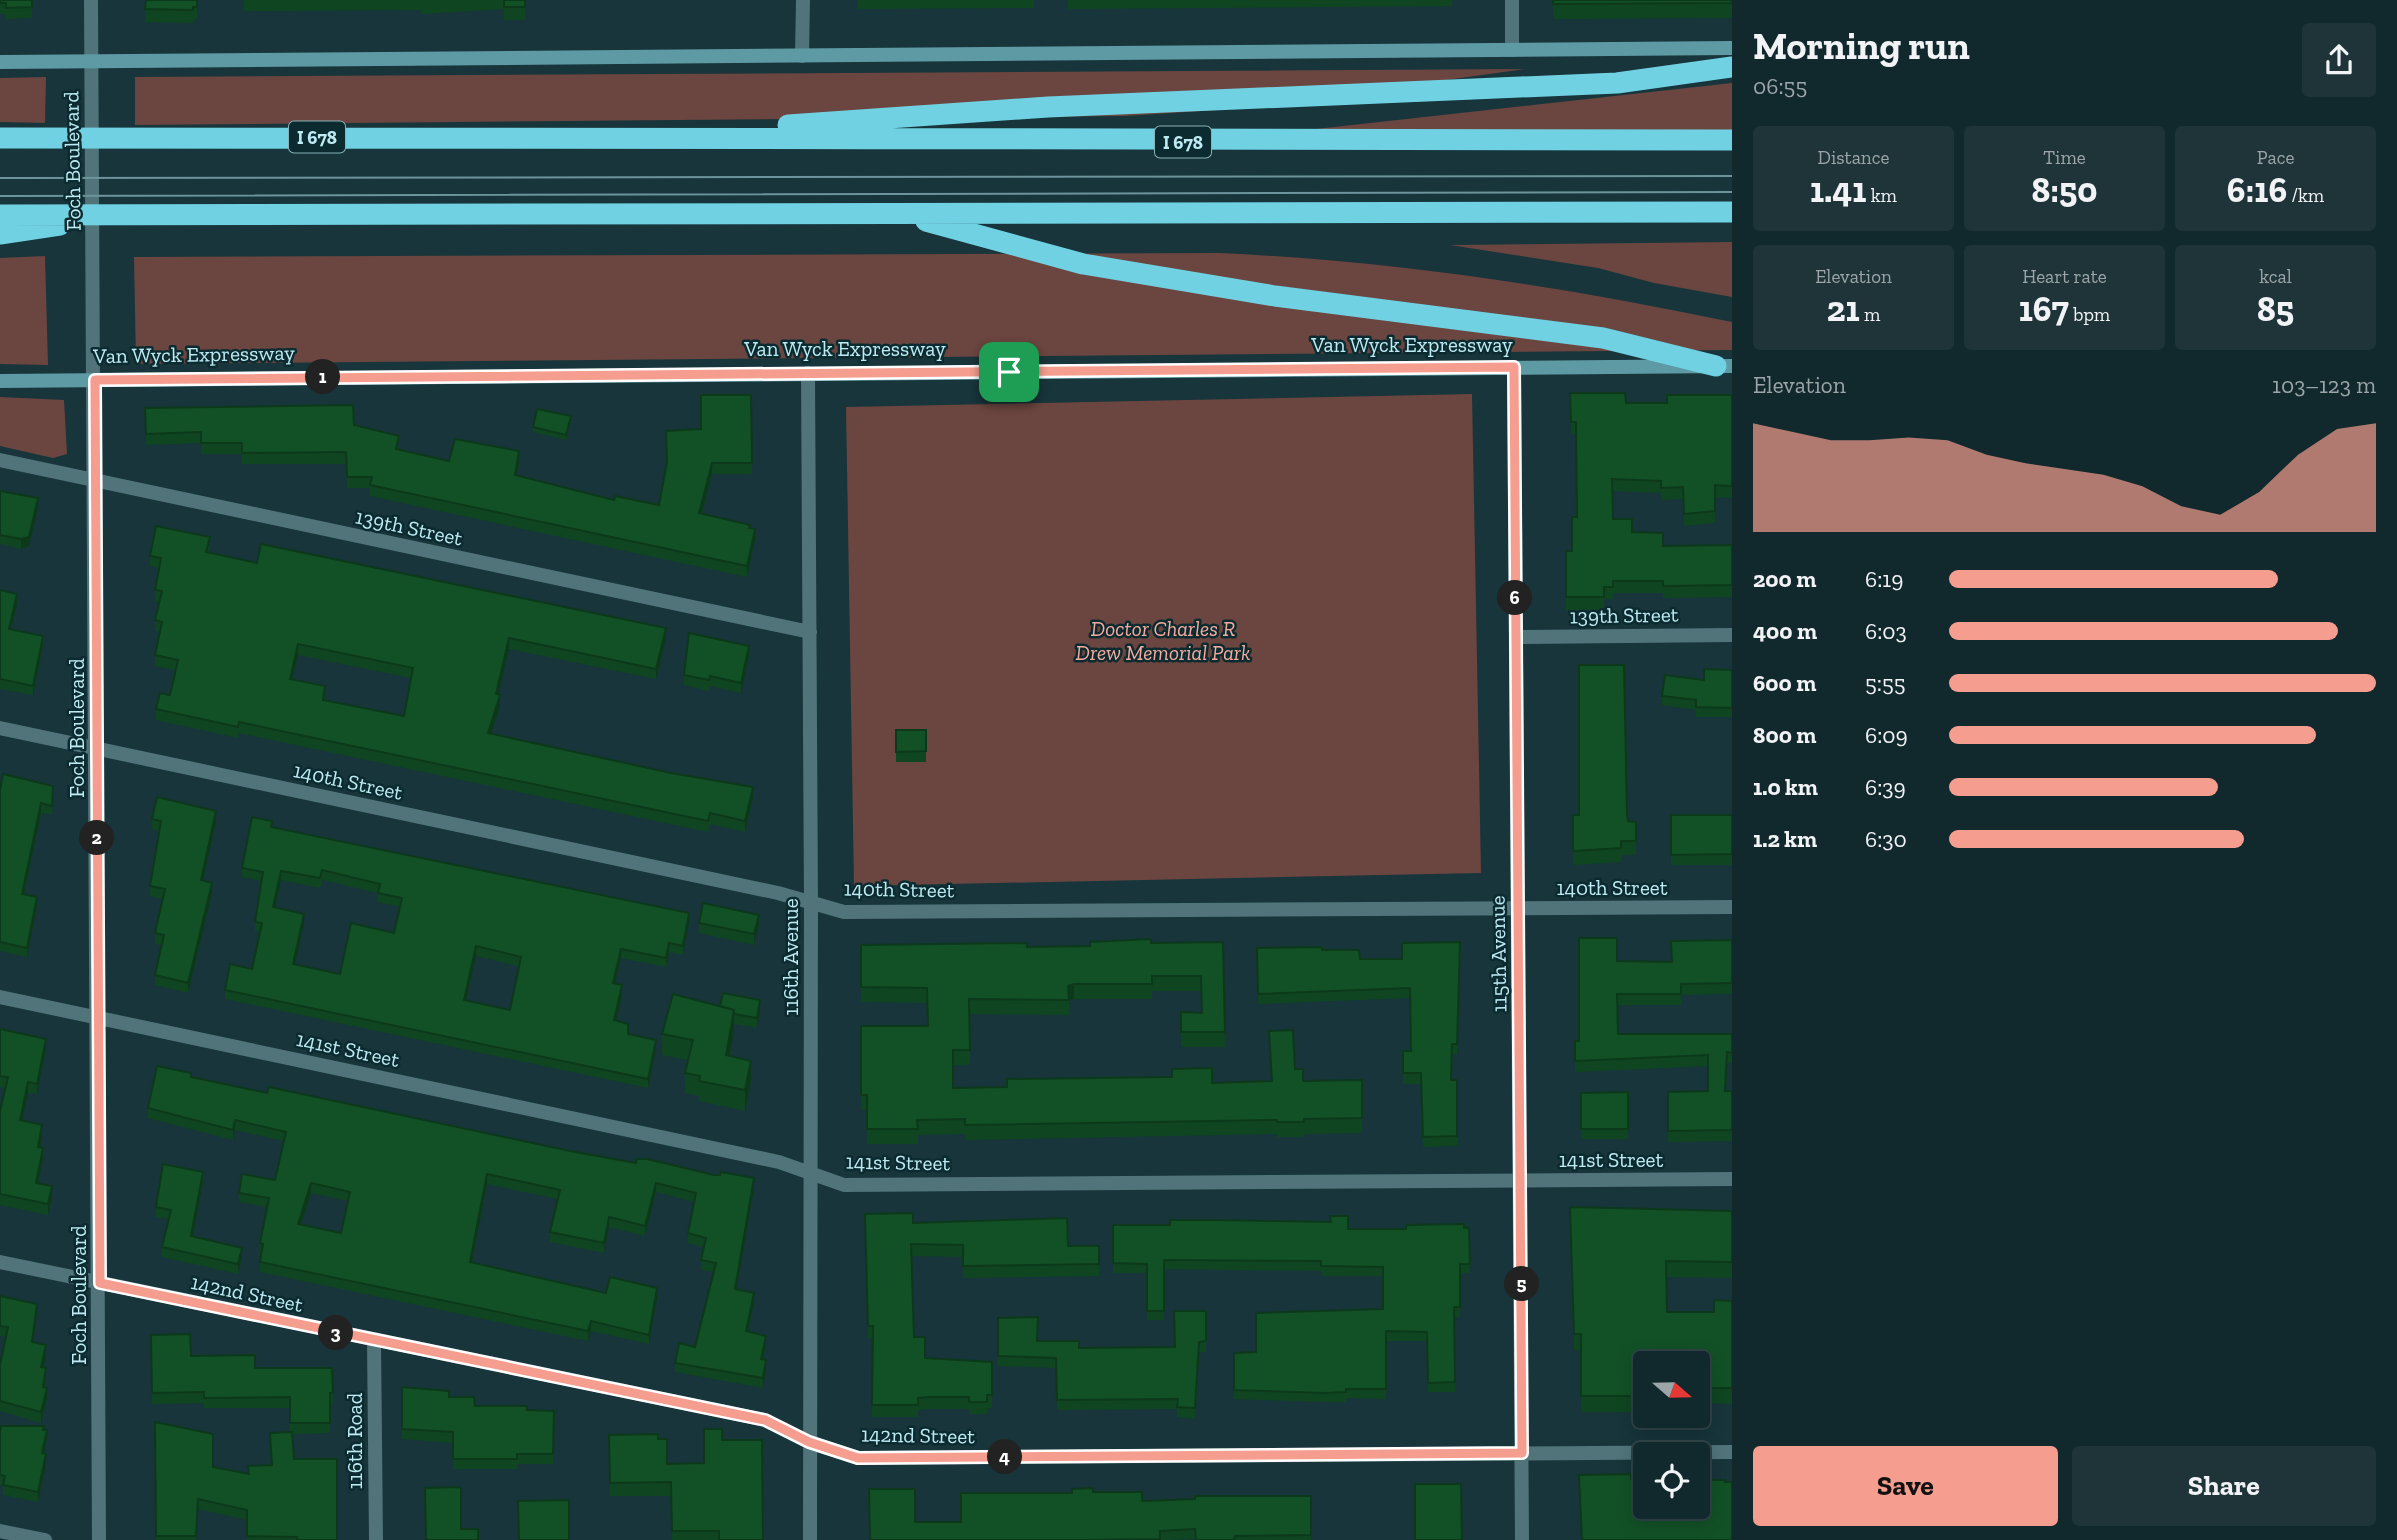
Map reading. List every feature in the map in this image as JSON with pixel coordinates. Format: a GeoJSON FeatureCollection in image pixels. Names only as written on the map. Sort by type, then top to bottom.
{"type":"FeatureCollection","features":[{"type":"Feature","properties":{"kind":"highway"},"geometry":{"type":"LineString","coordinates":[[634,136],[1048,107],[1617,83],[1732,67]]}},
{"type":"Feature","properties":{"kind":"highway","name":"I 678"},"geometry":{"type":"LineString","coordinates":[[0,138],[634,136],[1147,142],[1732,140]]}},
{"type":"Feature","properties":{"kind":"highway"},"geometry":{"type":"LineString","coordinates":[[0,215],[1732,212]]}},
{"type":"Feature","properties":{"kind":"highway"},"geometry":{"type":"LineString","coordinates":[[897,213],[1083,264],[1275,296],[1603,338],[1724,366]]}},
{"type":"Feature","properties":{"kind":"highway"},"geometry":{"type":"LineString","coordinates":[[0,234],[131,215]]}},
{"type":"Feature","properties":{"kind":"main road"},"geometry":{"type":"LineString","coordinates":[[0,62],[1732,48]]}},
{"type":"Feature","properties":{"kind":"main road","name":"Van Wyck Expressway"},"geometry":{"type":"LineString","coordinates":[[0,381],[1724,366]]}},
{"type":"Feature","properties":{"kind":"street","name":"Foch Boulevard"},"geometry":{"type":"LineString","coordinates":[[91,0],[96,483],[99,1540]]}},
{"type":"Feature","properties":{"kind":"street"},"geometry":{"type":"LineString","coordinates":[[802,56],[803,0]]}},
{"type":"Feature","properties":{"kind":"street"},"geometry":{"type":"LineString","coordinates":[[1512,0],[1513,50]]}},
{"type":"Feature","properties":{"kind":"street","name":"115th Avenue"},"geometry":{"type":"LineString","coordinates":[[1514,367],[1522,1540]]}},
{"type":"Feature","properties":{"kind":"street","name":"116th Avenue"},"geometry":{"type":"LineString","coordinates":[[808,373],[810,1540]]}},
{"type":"Feature","properties":{"kind":"street","name":"139th Street"},"geometry":{"type":"LineString","coordinates":[[0,460],[96,483],[810,632]]}},
{"type":"Feature","properties":{"kind":"street","name":"139th Street"},"geometry":{"type":"LineString","coordinates":[[1516,637],[1732,635]]}},
{"type":"Feature","properties":{"kind":"street","name":"140th Street"},"geometry":{"type":"LineString","coordinates":[[0,728],[778,893],[844,912],[1732,907]]}},
{"type":"Feature","properties":{"kind":"street","name":"141st Street"},"geometry":{"type":"LineString","coordinates":[[0,996],[770,1160],[844,1185],[1732,1179]]}},
{"type":"Feature","properties":{"kind":"street","name":"142nd Street"},"geometry":{"type":"LineString","coordinates":[[0,1262],[765,1420],[809,1442],[858,1458],[1732,1452]]}},
{"type":"Feature","properties":{"kind":"street","name":"116th Road"},"geometry":{"type":"LineString","coordinates":[[374,1341],[376,1540]]}},
{"type":"Feature","properties":{"kind":"street"},"geometry":{"type":"LineString","coordinates":[[0,1531],[45,1540]]}},
{"type":"Feature","properties":{"kind":"green space"},"geometry":{"type":"Polygon","coordinates":[[[1525,69],[1246,108],[1126,116],[135,125],[135,77],[1525,69]]]}},
{"type":"Feature","properties":{"kind":"green space"},"geometry":{"type":"Polygon","coordinates":[[[46,77],[45,123],[0,122],[0,78],[46,77]]]}},
{"type":"Feature","properties":{"kind":"green space"},"geometry":{"type":"Polygon","coordinates":[[[1732,83],[1732,131],[1307,130],[1732,83]]]}},
{"type":"Feature","properties":{"kind":"green space"},"geometry":{"type":"Polygon","coordinates":[[[1732,242],[1732,297],[1654,283],[1598,268],[1450,245],[1732,242]]]}},
{"type":"Feature","properties":{"kind":"green space"},"geometry":{"type":"Polygon","coordinates":[[[1219,253],[1413,269],[1540,286],[1668,309],[1732,322],[1732,350],[136,364],[134,257],[1219,253]]]}},
{"type":"Feature","properties":{"kind":"green space"},"geometry":{"type":"Polygon","coordinates":[[[45,256],[48,365],[0,364],[0,258],[45,256]]]}},
{"type":"Feature","properties":{"kind":"green space","name":"Doctor Charles R Drew Memorial Park"},"geometry":{"type":"Polygon","coordinates":[[[1472,394],[1481,873],[854,886],[846,407],[1472,394]]]}},
{"type":"Feature","properties":{"kind":"green space"},"geometry":{"type":"Polygon","coordinates":[[[0,397],[64,400],[67,454],[53,458],[0,446],[0,397]]]}},
{"type":"Feature","properties":{"kind":"building"},"geometry":{"type":"Polygon","coordinates":[[[0,0],[32,0],[32,7],[6,8],[6,3],[0,3],[0,0]]]}},
{"type":"Feature","properties":{"kind":"building"},"geometry":{"type":"Polygon","coordinates":[[[146,0],[197,0],[197,7],[193,7],[193,10],[145,9],[146,0]]]}},
{"type":"Feature","properties":{"kind":"building"},"geometry":{"type":"Polygon","coordinates":[[[504,0],[525,0],[525,7],[504,7],[504,0]]]}},
{"type":"Feature","properties":{"kind":"building"},"geometry":{"type":"Polygon","coordinates":[[[1553,0],[1732,0],[1732,3],[1553,4],[1553,0]]]}},
{"type":"Feature","properties":{"kind":"building"},"geometry":{"type":"Polygon","coordinates":[[[1570,393],[1625,393],[1626,403],[1667,403],[1667,395],[1732,395],[1732,486],[1715,485],[1715,511],[1684,514],[1683,487],[1661,488],[1661,481],[1612,479],[1613,519],[1632,519],[1632,532],[1663,533],[1663,546],[1732,545],[1732,585],[1663,586],[1663,581],[1613,581],[1613,587],[1604,587],[1604,597],[1566,597],[1566,551],[1572,551],[1572,517],[1577,517],[1576,422],[1571,422],[1570,393]]]}},
{"type":"Feature","properties":{"kind":"building"},"geometry":{"type":"Polygon","coordinates":[[[701,395],[751,395],[752,463],[712,463],[699,513],[750,525],[749,528],[755,529],[747,566],[370,485],[372,477],[347,477],[346,452],[242,453],[242,443],[201,443],[201,432],[146,434],[145,408],[353,405],[354,425],[399,436],[396,449],[449,461],[455,439],[519,451],[515,475],[614,500],[615,496],[659,505],[667,462],[666,431],[701,429],[701,395]]]}},
{"type":"Feature","properties":{"kind":"building"},"geometry":{"type":"Polygon","coordinates":[[[537,409],[571,416],[566,435],[533,427],[537,409]]]}},
{"type":"Feature","properties":{"kind":"building"},"geometry":{"type":"Polygon","coordinates":[[[0,491],[38,498],[29,537],[21,539],[0,535],[0,491]]]}},
{"type":"Feature","properties":{"kind":"building"},"geometry":{"type":"Polygon","coordinates":[[[156,526],[210,537],[206,552],[257,563],[261,544],[666,628],[656,669],[509,638],[496,694],[500,695],[488,733],[671,773],[753,787],[745,821],[710,813],[708,821],[239,722],[238,727],[156,709],[160,693],[170,695],[178,660],[155,655],[162,622],[155,620],[162,591],[155,590],[161,558],[150,556],[156,526]],[[298,644],[290,679],[325,686],[323,700],[404,716],[413,668],[298,644]]]}},
{"type":"Feature","properties":{"kind":"building"},"geometry":{"type":"Polygon","coordinates":[[[0,590],[17,594],[9,629],[43,636],[33,686],[0,679],[0,590]]]}},
{"type":"Feature","properties":{"kind":"building"},"geometry":{"type":"Polygon","coordinates":[[[689,633],[749,646],[741,683],[710,676],[709,680],[684,675],[689,633]]]}},
{"type":"Feature","properties":{"kind":"building"},"geometry":{"type":"Polygon","coordinates":[[[1579,665],[1624,665],[1627,814],[1628,821],[1636,822],[1636,841],[1621,841],[1621,848],[1573,851],[1573,815],[1579,815],[1579,665]]]}},
{"type":"Feature","properties":{"kind":"building"},"geometry":{"type":"Polygon","coordinates":[[[1704,669],[1732,670],[1732,708],[1696,707],[1696,700],[1662,696],[1665,675],[1704,680],[1704,669]]]}},
{"type":"Feature","properties":{"kind":"building"},"geometry":{"type":"Polygon","coordinates":[[[896,730],[926,730],[926,751],[896,752],[896,730]]]}},
{"type":"Feature","properties":{"kind":"building"},"geometry":{"type":"Polygon","coordinates":[[[3,774],[53,786],[52,806],[41,803],[22,894],[37,897],[27,948],[0,942],[0,790],[3,774]]]}},
{"type":"Feature","properties":{"kind":"building"},"geometry":{"type":"Polygon","coordinates":[[[157,797],[216,811],[201,880],[212,883],[188,983],[155,975],[164,935],[155,933],[165,889],[150,886],[161,821],[152,819],[157,797]]]}},
{"type":"Feature","properties":{"kind":"building"},"geometry":{"type":"Polygon","coordinates":[[[1671,815],[1732,815],[1732,854],[1671,855],[1671,815]]]}},
{"type":"Feature","properties":{"kind":"building"},"geometry":{"type":"Polygon","coordinates":[[[252,817],[272,821],[271,827],[689,913],[683,946],[669,943],[666,958],[621,949],[613,983],[622,985],[614,1020],[628,1024],[628,1034],[656,1040],[648,1079],[225,990],[230,964],[252,969],[262,923],[255,922],[263,872],[242,868],[252,817]],[[322,870],[320,878],[281,871],[273,907],[304,914],[293,964],[340,974],[351,923],[394,933],[402,898],[378,893],[380,884],[322,870]],[[476,946],[464,1000],[510,1010],[521,957],[476,946]]]}},
{"type":"Feature","properties":{"kind":"building"},"geometry":{"type":"Polygon","coordinates":[[[703,903],[759,915],[754,934],[699,923],[703,903]]]}},
{"type":"Feature","properties":{"kind":"building"},"geometry":{"type":"Polygon","coordinates":[[[1579,938],[1617,938],[1617,961],[1672,962],[1671,941],[1732,940],[1732,983],[1681,984],[1681,994],[1617,994],[1618,1034],[1732,1034],[1732,1053],[1727,1052],[1725,1091],[1732,1091],[1732,1130],[1668,1131],[1668,1092],[1708,1091],[1708,1055],[1575,1061],[1575,1041],[1579,1041],[1579,938]]]}},
{"type":"Feature","properties":{"kind":"building"},"geometry":{"type":"Polygon","coordinates":[[[1151,939],[1151,943],[1223,942],[1225,1032],[1181,1032],[1181,1012],[1202,1013],[1201,976],[1152,976],[1152,984],[1074,984],[1068,986],[1069,1000],[969,999],[970,1050],[953,1050],[953,1088],[1007,1087],[1007,1079],[1172,1077],[1172,1069],[1212,1068],[1212,1083],[1272,1081],[1269,1031],[1293,1030],[1295,1069],[1303,1069],[1303,1081],[1362,1080],[1362,1118],[1304,1119],[1304,1122],[1277,1120],[965,1125],[965,1119],[917,1120],[918,1129],[867,1129],[867,1095],[861,1095],[861,1026],[928,1026],[927,988],[861,987],[861,945],[1027,943],[1027,947],[1090,946],[1090,942],[1151,939]]]}},
{"type":"Feature","properties":{"kind":"building"},"geometry":{"type":"Polygon","coordinates":[[[1460,942],[1457,1044],[1452,1044],[1451,1080],[1457,1080],[1457,1136],[1423,1137],[1421,1073],[1403,1073],[1403,1051],[1411,1051],[1410,988],[1258,994],[1257,948],[1322,947],[1322,950],[1359,950],[1360,959],[1402,959],[1402,943],[1460,942]]]}},
{"type":"Feature","properties":{"kind":"building"},"geometry":{"type":"Polygon","coordinates":[[[723,993],[760,1000],[757,1018],[734,1014],[734,1010],[720,1006],[723,993]]]}},
{"type":"Feature","properties":{"kind":"building"},"geometry":{"type":"Polygon","coordinates":[[[673,994],[734,1010],[726,1055],[751,1061],[745,1090],[699,1081],[700,1076],[685,1073],[693,1040],[662,1034],[673,994]]]}},
{"type":"Feature","properties":{"kind":"building"},"geometry":{"type":"Polygon","coordinates":[[[0,1029],[46,1039],[37,1084],[28,1082],[20,1120],[42,1125],[38,1147],[43,1148],[36,1183],[52,1186],[48,1204],[0,1194],[0,1111],[8,1077],[0,1076],[0,1029]]]}},
{"type":"Feature","properties":{"kind":"building"},"geometry":{"type":"Polygon","coordinates":[[[157,1066],[191,1073],[191,1077],[267,1093],[269,1087],[570,1151],[636,1163],[637,1159],[647,1159],[714,1175],[720,1175],[721,1172],[754,1178],[735,1289],[754,1293],[746,1331],[766,1336],[761,1359],[766,1360],[763,1378],[675,1363],[679,1343],[695,1347],[716,1263],[701,1260],[706,1238],[688,1233],[696,1193],[656,1183],[645,1226],[609,1217],[604,1243],[550,1232],[560,1190],[487,1174],[470,1262],[606,1293],[610,1277],[657,1288],[649,1335],[591,1321],[588,1331],[260,1262],[263,1244],[260,1243],[269,1198],[239,1193],[242,1174],[275,1180],[286,1132],[235,1120],[233,1130],[148,1108],[157,1066]],[[311,1183],[298,1224],[341,1233],[350,1192],[311,1183]]]}},
{"type":"Feature","properties":{"kind":"building"},"geometry":{"type":"Polygon","coordinates":[[[1628,1092],[1628,1129],[1581,1129],[1581,1093],[1628,1092]]]}},
{"type":"Feature","properties":{"kind":"building"},"geometry":{"type":"Polygon","coordinates":[[[163,1164],[203,1172],[191,1236],[242,1248],[238,1264],[162,1247],[171,1210],[156,1207],[163,1164]]]}},
{"type":"Feature","properties":{"kind":"building"},"geometry":{"type":"Polygon","coordinates":[[[1570,1207],[1732,1211],[1732,1262],[1666,1261],[1667,1312],[1714,1312],[1714,1300],[1732,1301],[1732,1388],[1710,1388],[1710,1351],[1633,1351],[1633,1396],[1581,1396],[1581,1334],[1574,1334],[1570,1207]]]}},
{"type":"Feature","properties":{"kind":"building"},"geometry":{"type":"Polygon","coordinates":[[[913,1213],[913,1223],[1067,1218],[1068,1246],[1099,1246],[1099,1264],[963,1266],[963,1245],[911,1244],[914,1337],[925,1337],[925,1358],[992,1362],[992,1395],[987,1395],[987,1402],[969,1402],[969,1397],[930,1397],[918,1398],[918,1405],[872,1405],[873,1326],[868,1326],[865,1214],[913,1213]]]}},
{"type":"Feature","properties":{"kind":"building"},"geometry":{"type":"Polygon","coordinates":[[[1330,1216],[1348,1216],[1348,1229],[1406,1229],[1406,1225],[1464,1224],[1464,1228],[1469,1228],[1470,1264],[1460,1264],[1460,1307],[1454,1307],[1455,1382],[1428,1383],[1427,1332],[1386,1331],[1386,1389],[1346,1389],[1346,1392],[1325,1393],[1234,1390],[1234,1353],[1256,1352],[1256,1313],[1383,1309],[1383,1267],[1321,1266],[1321,1261],[1164,1260],[1164,1311],[1147,1311],[1147,1264],[1113,1263],[1113,1225],[1170,1225],[1170,1220],[1331,1222],[1330,1216]]]}},
{"type":"Feature","properties":{"kind":"building"},"geometry":{"type":"Polygon","coordinates":[[[0,1296],[37,1304],[32,1342],[46,1345],[41,1367],[46,1368],[43,1387],[47,1388],[41,1412],[0,1401],[0,1365],[8,1327],[0,1326],[0,1296]]]}},
{"type":"Feature","properties":{"kind":"building"},"geometry":{"type":"Polygon","coordinates":[[[1174,1311],[1206,1311],[1206,1341],[1199,1342],[1195,1408],[1177,1407],[1178,1399],[1057,1400],[1056,1358],[998,1356],[998,1318],[1038,1317],[1037,1341],[1079,1341],[1079,1348],[1175,1347],[1174,1311]]]}},
{"type":"Feature","properties":{"kind":"building"},"geometry":{"type":"Polygon","coordinates":[[[190,1334],[191,1356],[255,1355],[255,1368],[332,1368],[330,1423],[290,1423],[290,1397],[204,1398],[204,1392],[152,1393],[151,1335],[190,1334]]]}},
{"type":"Feature","properties":{"kind":"building"},"geometry":{"type":"Polygon","coordinates":[[[402,1387],[449,1391],[449,1397],[474,1397],[475,1406],[527,1406],[527,1410],[554,1411],[553,1454],[517,1454],[517,1459],[453,1459],[453,1432],[402,1429],[402,1387]]]}},
{"type":"Feature","properties":{"kind":"building"},"geometry":{"type":"Polygon","coordinates":[[[155,1422],[213,1434],[213,1467],[249,1474],[248,1466],[272,1465],[270,1433],[292,1432],[294,1459],[337,1459],[337,1540],[247,1536],[247,1510],[198,1499],[196,1536],[156,1536],[155,1422]]]}},
{"type":"Feature","properties":{"kind":"building"},"geometry":{"type":"Polygon","coordinates":[[[1,1426],[44,1426],[43,1430],[47,1430],[42,1453],[46,1454],[38,1492],[3,1485],[5,1476],[0,1475],[1,1426]]]}},
{"type":"Feature","properties":{"kind":"building"},"geometry":{"type":"Polygon","coordinates":[[[704,1429],[722,1429],[722,1440],[762,1440],[763,1540],[719,1540],[719,1531],[672,1531],[671,1482],[610,1483],[609,1435],[658,1434],[658,1439],[667,1439],[667,1464],[704,1463],[704,1429]]]}},
{"type":"Feature","properties":{"kind":"building"},"geometry":{"type":"Polygon","coordinates":[[[1631,1474],[1633,1519],[1710,1519],[1710,1480],[1732,1482],[1732,1540],[1582,1540],[1579,1475],[1631,1474]]]}},
{"type":"Feature","properties":{"kind":"building"},"geometry":{"type":"Polygon","coordinates":[[[1415,1484],[1461,1484],[1462,1540],[1415,1540],[1415,1484]]]}},
{"type":"Feature","properties":{"kind":"building"},"geometry":{"type":"Polygon","coordinates":[[[461,1487],[461,1529],[478,1529],[478,1540],[426,1540],[425,1488],[461,1487]]]}},
{"type":"Feature","properties":{"kind":"building"},"geometry":{"type":"Polygon","coordinates":[[[1093,1488],[1093,1492],[1142,1492],[1142,1501],[1195,1499],[1195,1496],[1311,1496],[1311,1535],[1235,1536],[1234,1540],[1196,1540],[1195,1529],[1160,1531],[1160,1539],[870,1540],[869,1489],[915,1489],[915,1522],[961,1522],[961,1493],[1072,1493],[1072,1489],[1093,1488]]]}},
{"type":"Feature","properties":{"kind":"building"},"geometry":{"type":"Polygon","coordinates":[[[569,1500],[569,1540],[519,1540],[518,1501],[569,1500]]]}},
{"type":"Feature","properties":{"kind":"tram line"},"geometry":{"type":"LineString","coordinates":[[0,178],[1732,176]]}},
{"type":"Feature","properties":{"kind":"tram line"},"geometry":{"type":"LineString","coordinates":[[0,196],[1732,192]]}},
{"type":"Feature","properties":{"kind":"route"},"geometry":{"type":"LineString","coordinates":[[1514,367],[1522,1453],[858,1458],[809,1442],[765,1420],[100,1283],[95,380],[1009,372],[1514,367]]}}]}
